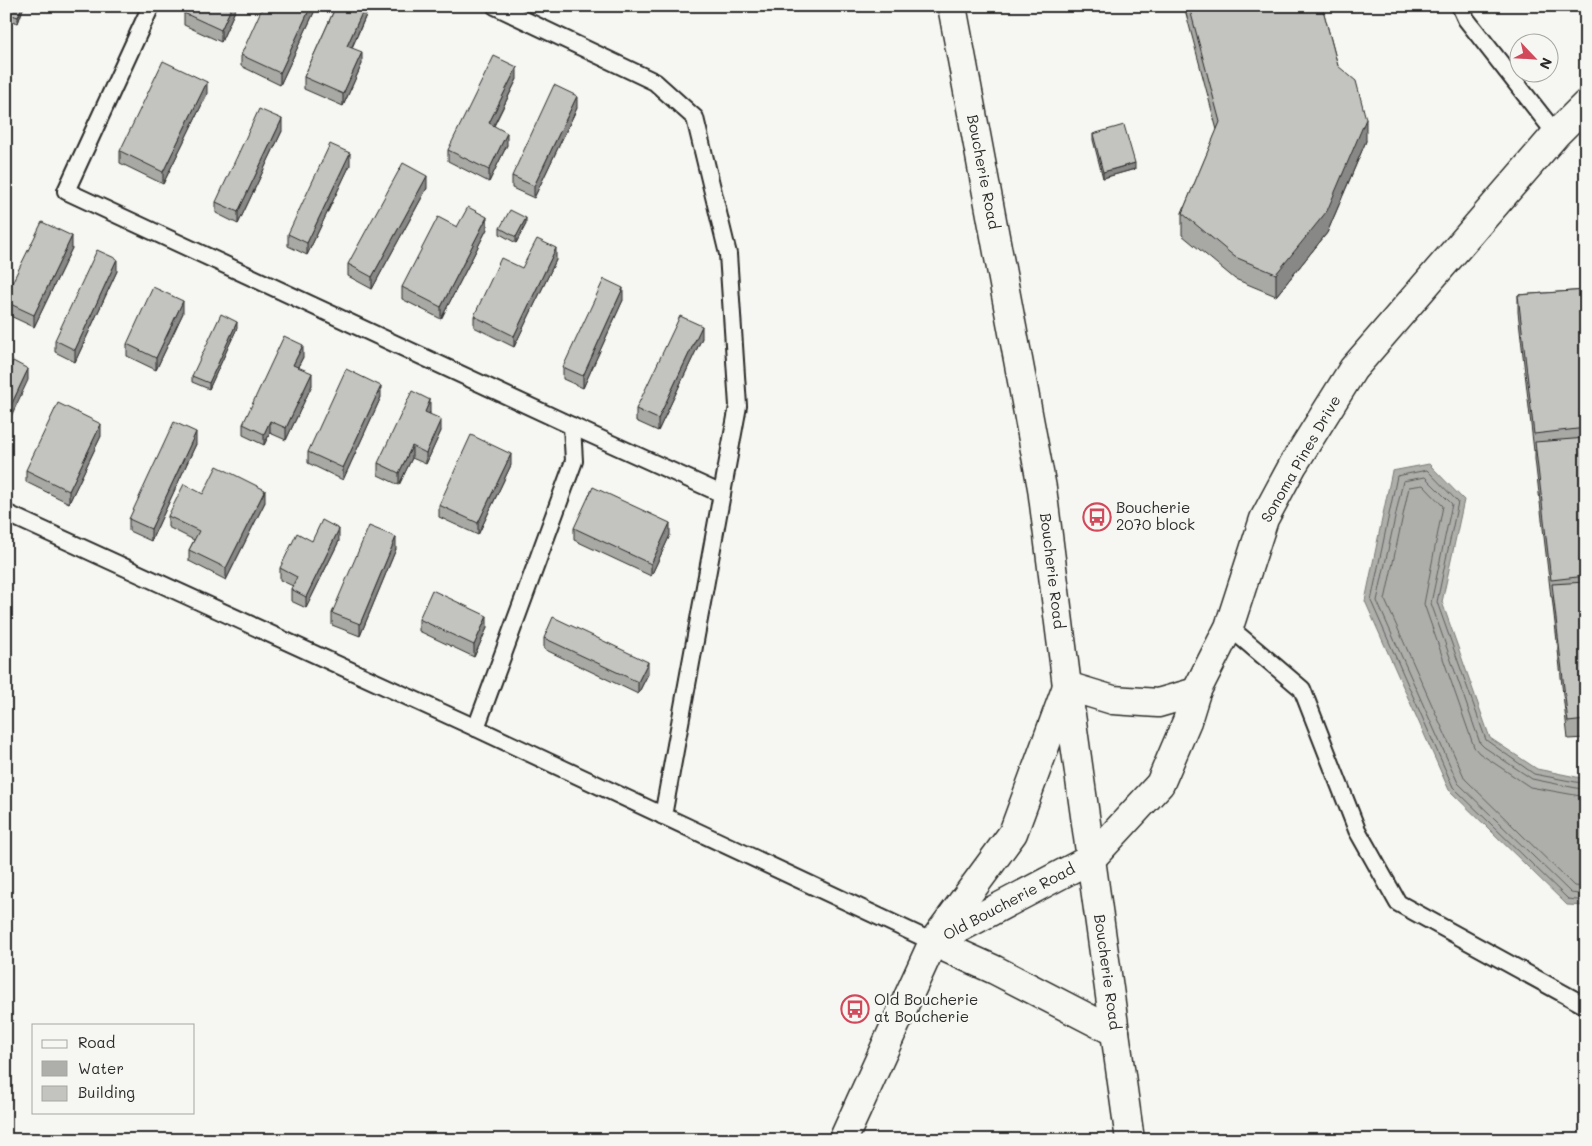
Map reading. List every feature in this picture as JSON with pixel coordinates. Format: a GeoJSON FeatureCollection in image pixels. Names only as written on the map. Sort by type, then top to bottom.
{"type":"FeatureCollection","features":[{"type":"Feature","properties":{"kind":"main road","name":"Boucherie Road"},"geometry":{"type":"LineString","coordinates":[[952,6],[1042,488],[1067,686],[1130,1140]]}},
{"type":"Feature","properties":{"kind":"main road","name":"Sonoma Pines Drive"},"geometry":{"type":"LineString","coordinates":[[1092,858],[1160,784],[1187,721],[1196,692],[1229,627],[1264,519],[1293,465],[1353,369],[1556,134],[1586,104]]}},
{"type":"Feature","properties":{"kind":"main road"},"geometry":{"type":"LineString","coordinates":[[1115,1032],[995,970],[933,942],[1013,834],[1067,686],[1113,700],[1158,703],[1196,692]]}},
{"type":"Feature","properties":{"kind":"main road","name":"Old Boucherie Road"},"geometry":{"type":"LineString","coordinates":[[843,1140],[933,942],[1092,858]]}},
{"type":"Feature","properties":{"kind":"lane"},"geometry":{"type":"LineString","coordinates":[[151,6],[66,191],[722,494]]}},
{"type":"Feature","properties":{"kind":"lane"},"geometry":{"type":"LineString","coordinates":[[495,6],[655,82],[695,118],[728,254],[738,406],[663,816]]}},
{"type":"Feature","properties":{"kind":"lane"},"geometry":{"type":"LineString","coordinates":[[1460,6],[1466,19],[1556,134]]}},
{"type":"Feature","properties":{"kind":"lane"},"geometry":{"type":"LineString","coordinates":[[476,728],[574,461],[572,426]]}},
{"type":"Feature","properties":{"kind":"lane"},"geometry":{"type":"LineString","coordinates":[[6,514],[476,728],[933,942]]}},
{"type":"Feature","properties":{"kind":"lane"},"geometry":{"type":"LineString","coordinates":[[1229,627],[1302,689],[1358,830],[1398,903],[1586,1006]]}},
{"type":"Feature","properties":{"kind":"water"},"geometry":{"type":"Polygon","coordinates":[[[1429,464],[1464,500],[1442,602],[1490,738],[1537,769],[1586,779],[1586,906],[1567,905],[1449,790],[1365,601],[1392,471],[1429,464]]]}},
{"type":"Feature","properties":{"kind":"building"},"geometry":{"type":"Polygon","coordinates":[[[6,6],[22,6],[18,17],[6,13],[6,6]]]}},
{"type":"Feature","properties":{"kind":"building"},"geometry":{"type":"Polygon","coordinates":[[[187,6],[232,6],[221,30],[184,13],[187,6]]]}},
{"type":"Feature","properties":{"kind":"building"},"geometry":{"type":"Polygon","coordinates":[[[263,6],[311,6],[280,73],[241,55],[263,6]]]}},
{"type":"Feature","properties":{"kind":"building"},"geometry":{"type":"Polygon","coordinates":[[[336,6],[365,6],[347,46],[362,52],[343,94],[304,77],[336,6]]]}},
{"type":"Feature","properties":{"kind":"building"},"geometry":{"type":"Polygon","coordinates":[[[1189,6],[1322,6],[1338,66],[1356,81],[1366,119],[1327,211],[1276,274],[1235,257],[1182,213],[1220,122],[1189,6]]]}},
{"type":"Feature","properties":{"kind":"building"},"geometry":{"type":"Polygon","coordinates":[[[494,56],[517,67],[489,123],[507,133],[489,170],[448,150],[494,56]]]}},
{"type":"Feature","properties":{"kind":"building"},"geometry":{"type":"Polygon","coordinates":[[[163,61],[207,82],[163,172],[120,151],[163,61]]]}},
{"type":"Feature","properties":{"kind":"building"},"geometry":{"type":"Polygon","coordinates":[[[554,85],[577,96],[534,186],[512,176],[554,85]]]}},
{"type":"Feature","properties":{"kind":"building"},"geometry":{"type":"Polygon","coordinates":[[[259,109],[282,119],[238,212],[216,202],[259,109]]]}},
{"type":"Feature","properties":{"kind":"building"},"geometry":{"type":"Polygon","coordinates":[[[1124,125],[1135,163],[1103,172],[1093,134],[1124,125]]]}},
{"type":"Feature","properties":{"kind":"building"},"geometry":{"type":"Polygon","coordinates":[[[330,144],[350,153],[307,243],[288,234],[330,144]]]}},
{"type":"Feature","properties":{"kind":"building"},"geometry":{"type":"Polygon","coordinates":[[[403,163],[427,176],[372,277],[348,264],[403,163]]]}},
{"type":"Feature","properties":{"kind":"building"},"geometry":{"type":"Polygon","coordinates":[[[468,207],[487,217],[441,307],[402,287],[438,217],[457,227],[468,207]]]}},
{"type":"Feature","properties":{"kind":"building"},"geometry":{"type":"Polygon","coordinates":[[[510,210],[526,218],[516,237],[500,228],[510,210]]]}},
{"type":"Feature","properties":{"kind":"building"},"geometry":{"type":"Polygon","coordinates":[[[42,222],[72,236],[34,315],[6,302],[6,295],[42,222]]]}},
{"type":"Feature","properties":{"kind":"building"},"geometry":{"type":"Polygon","coordinates":[[[537,239],[556,248],[514,336],[474,316],[501,258],[522,268],[537,239]]]}},
{"type":"Feature","properties":{"kind":"building"},"geometry":{"type":"Polygon","coordinates":[[[97,250],[117,259],[75,350],[55,340],[97,250]]]}},
{"type":"Feature","properties":{"kind":"building"},"geometry":{"type":"Polygon","coordinates":[[[604,279],[623,288],[583,376],[563,367],[604,279]]]}},
{"type":"Feature","properties":{"kind":"building"},"geometry":{"type":"Polygon","coordinates":[[[153,287],[183,301],[156,358],[127,344],[153,287]]]}},
{"type":"Feature","properties":{"kind":"building"},"geometry":{"type":"Polygon","coordinates":[[[1586,290],[1586,428],[1534,434],[1518,295],[1586,290]]]}},
{"type":"Feature","properties":{"kind":"building"},"geometry":{"type":"Polygon","coordinates":[[[221,314],[237,322],[209,383],[192,376],[221,314]]]}},
{"type":"Feature","properties":{"kind":"building"},"geometry":{"type":"Polygon","coordinates":[[[680,316],[702,326],[658,419],[636,409],[680,316]]]}},
{"type":"Feature","properties":{"kind":"building"},"geometry":{"type":"Polygon","coordinates":[[[284,336],[303,345],[293,365],[312,373],[286,428],[270,421],[264,434],[243,424],[284,336]]]}},
{"type":"Feature","properties":{"kind":"building"},"geometry":{"type":"Polygon","coordinates":[[[13,361],[28,369],[6,416],[6,375],[13,361]]]}},
{"type":"Feature","properties":{"kind":"building"},"geometry":{"type":"Polygon","coordinates":[[[346,369],[381,386],[343,468],[308,452],[346,369]]]}},
{"type":"Feature","properties":{"kind":"building"},"geometry":{"type":"Polygon","coordinates":[[[412,391],[430,400],[425,412],[441,419],[426,453],[412,446],[399,473],[378,463],[412,391]]]}},
{"type":"Feature","properties":{"kind":"building"},"geometry":{"type":"Polygon","coordinates":[[[58,403],[101,424],[69,491],[26,470],[58,403]]]}},
{"type":"Feature","properties":{"kind":"building"},"geometry":{"type":"Polygon","coordinates":[[[174,422],[196,432],[151,529],[129,519],[174,422]]]}},
{"type":"Feature","properties":{"kind":"building"},"geometry":{"type":"Polygon","coordinates":[[[471,435],[511,454],[478,523],[439,505],[471,435]]]}},
{"type":"Feature","properties":{"kind":"building"},"geometry":{"type":"Polygon","coordinates":[[[1586,438],[1586,576],[1551,580],[1535,442],[1586,438]]]}},
{"type":"Feature","properties":{"kind":"building"},"geometry":{"type":"Polygon","coordinates":[[[217,466],[265,490],[226,568],[189,550],[199,531],[168,516],[184,484],[203,494],[217,466]]]}},
{"type":"Feature","properties":{"kind":"building"},"geometry":{"type":"Polygon","coordinates":[[[593,487],[670,523],[651,564],[574,528],[593,487]]]}},
{"type":"Feature","properties":{"kind":"building"},"geometry":{"type":"Polygon","coordinates":[[[322,520],[339,529],[306,597],[291,589],[297,577],[280,568],[297,533],[312,541],[322,520]]]}},
{"type":"Feature","properties":{"kind":"building"},"geometry":{"type":"Polygon","coordinates":[[[369,526],[396,537],[360,624],[332,613],[369,526]]]}},
{"type":"Feature","properties":{"kind":"building"},"geometry":{"type":"Polygon","coordinates":[[[1586,582],[1586,720],[1568,722],[1552,584],[1586,582]]]}},
{"type":"Feature","properties":{"kind":"building"},"geometry":{"type":"Polygon","coordinates":[[[432,590],[487,616],[474,645],[419,619],[432,590]]]}},
{"type":"Feature","properties":{"kind":"building"},"geometry":{"type":"Polygon","coordinates":[[[553,617],[648,662],[638,682],[544,638],[553,617]]]}},
{"type":"Feature","properties":{"kind":"place","name":"Boucherie 2070 block"},"geometry":{"type":"Point","coordinates":[1097,517]}},
{"type":"Feature","properties":{"kind":"place","name":"Old Boucherie at Boucherie"},"geometry":{"type":"Point","coordinates":[855,1009]}}]}
